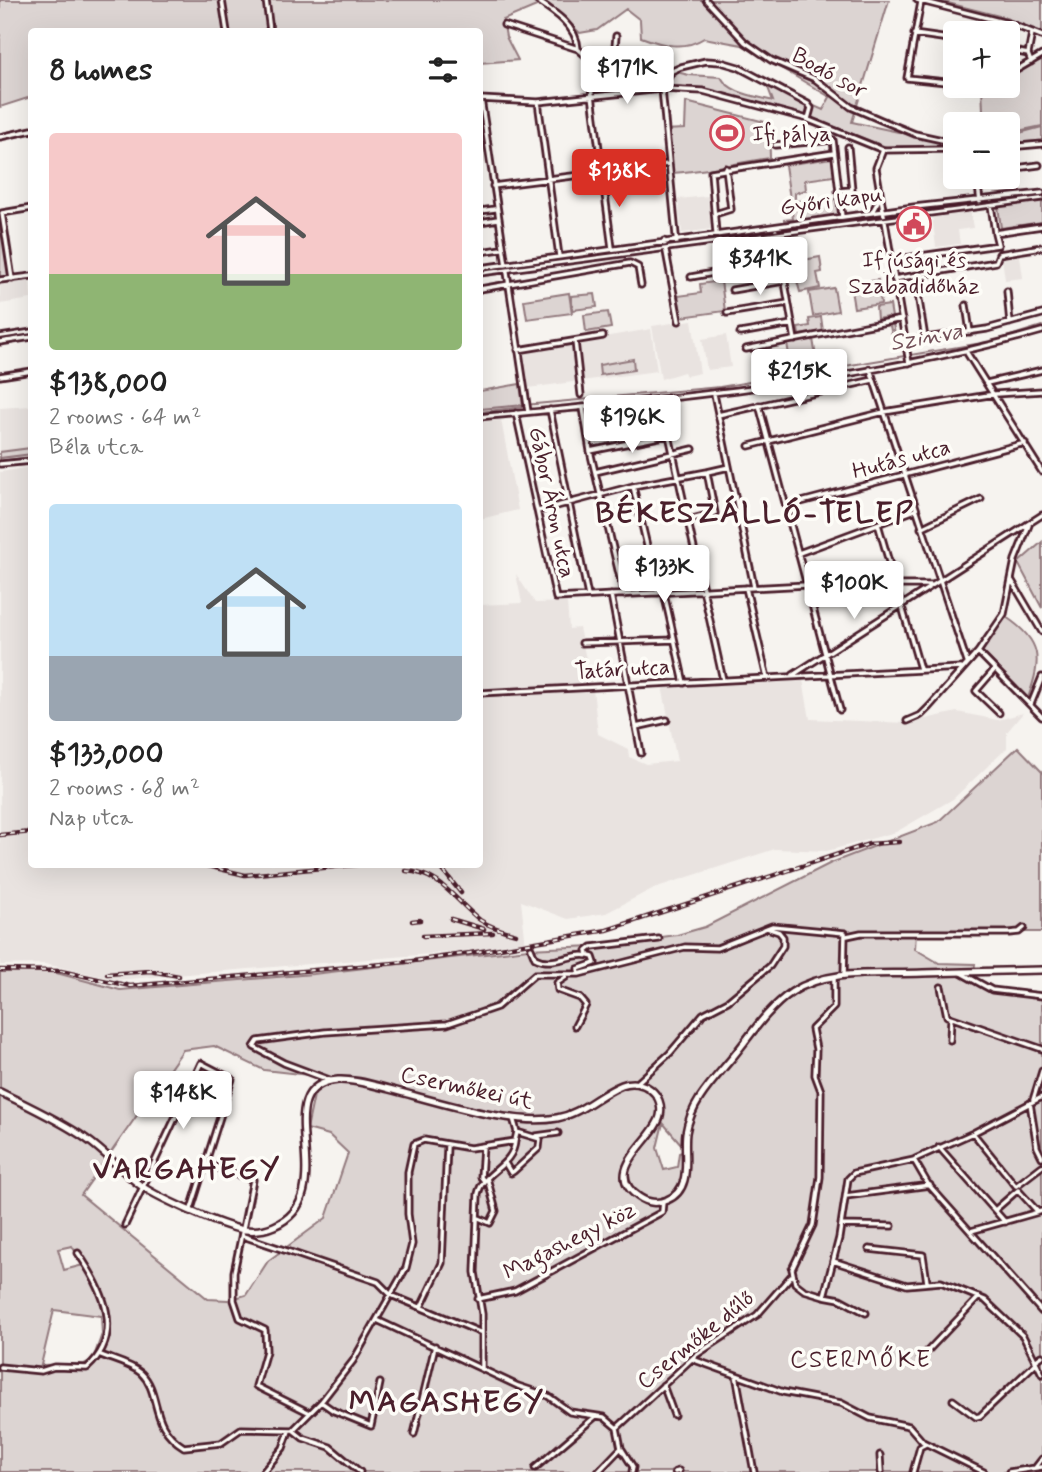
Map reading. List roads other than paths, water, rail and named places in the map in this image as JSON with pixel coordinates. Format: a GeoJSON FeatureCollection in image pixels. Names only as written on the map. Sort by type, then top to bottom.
{"type":"FeatureCollection","features":[{"type":"Feature","properties":{"kind":"main road"},"geometry":{"type":"LineString","coordinates":[[637,1083],[654,1092],[660,1104],[660,1115],[654,1128],[628,1161],[625,1177],[639,1198],[663,1201],[678,1193],[685,1179],[688,1123],[704,1092],[783,999],[802,986],[833,976],[1042,970]]}},
{"type":"Feature","properties":{"kind":"main road","name":"Csermőkei út"},"geometry":{"type":"LineString","coordinates":[[332,1081],[372,1085],[530,1120],[560,1118],[585,1108],[621,1085],[637,1083]]}},
{"type":"Feature","properties":{"kind":"main road"},"geometry":{"type":"LineString","coordinates":[[0,1092],[83,1136],[142,1187],[244,1233],[273,1226],[291,1214],[301,1201],[307,1181],[302,1122],[305,1103],[317,1088],[332,1081]]}},
{"type":"Feature","properties":{"kind":"street"},"geometry":{"type":"LineString","coordinates":[[222,0],[226,28]]}},
{"type":"Feature","properties":{"kind":"street"},"geometry":{"type":"LineString","coordinates":[[266,0],[270,28]]}},
{"type":"Feature","properties":{"kind":"street"},"geometry":{"type":"LineString","coordinates":[[536,0],[563,20],[573,33],[578,49]]}},
{"type":"Feature","properties":{"kind":"street","name":"Bodó sor"},"geometry":{"type":"LineString","coordinates":[[706,0],[745,42],[771,60],[815,79],[852,107],[915,134],[943,140]]}},
{"type":"Feature","properties":{"kind":"street"},"geometry":{"type":"LineString","coordinates":[[943,82],[907,78],[919,1],[1011,24],[1042,36]]}},
{"type":"Feature","properties":{"kind":"street"},"geometry":{"type":"LineString","coordinates":[[504,25],[578,49],[587,57],[612,248]]}},
{"type":"Feature","properties":{"kind":"street"},"geometry":{"type":"LineString","coordinates":[[1031,62],[1028,54],[1032,33]]}},
{"type":"Feature","properties":{"kind":"street"},"geometry":{"type":"LineString","coordinates":[[915,34],[943,38]]}},
{"type":"Feature","properties":{"kind":"street"},"geometry":{"type":"LineString","coordinates":[[616,36],[615,47],[651,69],[662,89],[677,246]]}},
{"type":"Feature","properties":{"kind":"street"},"geometry":{"type":"LineString","coordinates":[[1020,52],[1028,54]]}},
{"type":"Feature","properties":{"kind":"street"},"geometry":{"type":"LineString","coordinates":[[1020,68],[1042,55]]}},
{"type":"Feature","properties":{"kind":"street"},"geometry":{"type":"LineString","coordinates":[[662,89],[672,71],[681,66],[706,61],[730,64],[808,104],[811,108],[808,119]]}},
{"type":"Feature","properties":{"kind":"street"},"geometry":{"type":"LineString","coordinates":[[483,99],[538,102],[662,89],[703,91],[808,119],[883,150],[943,149]]}},
{"type":"Feature","properties":{"kind":"street"},"geometry":{"type":"LineString","coordinates":[[538,102],[559,256]]}},
{"type":"Feature","properties":{"kind":"street"},"geometry":{"type":"LineString","coordinates":[[483,119],[527,410]]}},
{"type":"Feature","properties":{"kind":"street"},"geometry":{"type":"LineString","coordinates":[[0,137],[28,131]]}},
{"type":"Feature","properties":{"kind":"street"},"geometry":{"type":"LineString","coordinates":[[775,145],[828,138],[833,140],[842,217]]}},
{"type":"Feature","properties":{"kind":"street"},"geometry":{"type":"LineString","coordinates":[[1020,146],[1042,144]]}},
{"type":"Feature","properties":{"kind":"street"},"geometry":{"type":"LineString","coordinates":[[838,191],[852,190],[848,147]]}},
{"type":"Feature","properties":{"kind":"street"},"geometry":{"type":"LineString","coordinates":[[883,150],[877,161],[881,194],[909,360]]}},
{"type":"Feature","properties":{"kind":"street"},"geometry":{"type":"LineString","coordinates":[[716,233],[711,172],[834,153]]}},
{"type":"Feature","properties":{"kind":"street"},"geometry":{"type":"LineString","coordinates":[[493,186],[669,164]]}},
{"type":"Feature","properties":{"kind":"street"},"geometry":{"type":"LineString","coordinates":[[1020,168],[1040,165]]}},
{"type":"Feature","properties":{"kind":"street"},"geometry":{"type":"LineString","coordinates":[[715,214],[731,209],[726,168]]}},
{"type":"Feature","properties":{"kind":"street"},"geometry":{"type":"LineString","coordinates":[[978,189],[980,203]]}},
{"type":"Feature","properties":{"kind":"street"},"geometry":{"type":"LineString","coordinates":[[870,213],[881,194]]}},
{"type":"Feature","properties":{"kind":"street","name":"Győri kapu"},"geometry":{"type":"LineString","coordinates":[[483,268],[677,246],[884,211],[1042,195]]}},
{"type":"Feature","properties":{"kind":"street"},"geometry":{"type":"LineString","coordinates":[[894,279],[996,262],[999,254],[990,202]]}},
{"type":"Feature","properties":{"kind":"street","name":"Győri kapu"},"geometry":{"type":"LineString","coordinates":[[483,272],[559,256],[716,233],[885,218],[980,203]]}},
{"type":"Feature","properties":{"kind":"street"},"geometry":{"type":"LineString","coordinates":[[12,279],[1,213],[28,209]]}},
{"type":"Feature","properties":{"kind":"street"},"geometry":{"type":"LineString","coordinates":[[483,211],[496,209]]}},
{"type":"Feature","properties":{"kind":"street"},"geometry":{"type":"LineString","coordinates":[[483,222],[498,219]]}},
{"type":"Feature","properties":{"kind":"street"},"geometry":{"type":"LineString","coordinates":[[995,233],[1042,226]]}},
{"type":"Feature","properties":{"kind":"street"},"geometry":{"type":"LineString","coordinates":[[775,229],[794,340]]}},
{"type":"Feature","properties":{"kind":"street"},"geometry":{"type":"LineString","coordinates":[[664,241],[679,321]]}},
{"type":"Feature","properties":{"kind":"street"},"geometry":{"type":"LineString","coordinates":[[892,260],[998,245]]}},
{"type":"Feature","properties":{"kind":"street"},"geometry":{"type":"LineString","coordinates":[[999,254],[1042,247]]}},
{"type":"Feature","properties":{"kind":"street"},"geometry":{"type":"LineString","coordinates":[[483,252],[501,249]]}},
{"type":"Feature","properties":{"kind":"street"},"geometry":{"type":"LineString","coordinates":[[691,276],[781,261]]}},
{"type":"Feature","properties":{"kind":"street"},"geometry":{"type":"LineString","coordinates":[[483,289],[635,263],[640,285]]}},
{"type":"Feature","properties":{"kind":"street"},"geometry":{"type":"LineString","coordinates":[[0,280],[28,277]]}},
{"type":"Feature","properties":{"kind":"street"},"geometry":{"type":"LineString","coordinates":[[732,290],[784,281]]}},
{"type":"Feature","properties":{"kind":"street"},"geometry":{"type":"LineString","coordinates":[[916,282],[925,338]]}},
{"type":"Feature","properties":{"kind":"street"},"geometry":{"type":"LineString","coordinates":[[1007,291],[1010,323]]}},
{"type":"Feature","properties":{"kind":"street"},"geometry":{"type":"LineString","coordinates":[[727,313],[788,303]]}},
{"type":"Feature","properties":{"kind":"street"},"geometry":{"type":"LineString","coordinates":[[966,305],[971,332]]}},
{"type":"Feature","properties":{"kind":"street"},"geometry":{"type":"LineString","coordinates":[[906,341],[971,332],[1042,314]]}},
{"type":"Feature","properties":{"kind":"street"},"geometry":{"type":"LineString","coordinates":[[746,349],[902,319]]}},
{"type":"Feature","properties":{"kind":"street"},"geometry":{"type":"LineString","coordinates":[[740,333],[792,324]]}},
{"type":"Feature","properties":{"kind":"street"},"geometry":{"type":"LineString","coordinates":[[483,417],[516,414],[527,410],[583,408],[714,394],[870,369],[909,360],[967,353],[1042,331]]}},
{"type":"Feature","properties":{"kind":"street"},"geometry":{"type":"LineString","coordinates":[[0,339],[28,336]]}},
{"type":"Feature","properties":{"kind":"street"},"geometry":{"type":"LineString","coordinates":[[518,350],[603,336]]}},
{"type":"Feature","properties":{"kind":"street"},"geometry":{"type":"LineString","coordinates":[[575,341],[581,395]]}},
{"type":"Feature","properties":{"kind":"street"},"geometry":{"type":"LineString","coordinates":[[974,363],[977,350]]}},
{"type":"Feature","properties":{"kind":"street"},"geometry":{"type":"LineString","coordinates":[[967,353],[1042,472]]}},
{"type":"Feature","properties":{"kind":"street"},"geometry":{"type":"LineString","coordinates":[[870,369],[967,662]]}},
{"type":"Feature","properties":{"kind":"street"},"geometry":{"type":"LineString","coordinates":[[987,383],[1042,370]]}},
{"type":"Feature","properties":{"kind":"street"},"geometry":{"type":"LineString","coordinates":[[0,376],[28,372]]}},
{"type":"Feature","properties":{"kind":"street"},"geometry":{"type":"LineString","coordinates":[[718,415],[874,380]]}},
{"type":"Feature","properties":{"kind":"street"},"geometry":{"type":"LineString","coordinates":[[749,446],[884,412],[995,394],[1042,391]]}},
{"type":"Feature","properties":{"kind":"street"},"geometry":{"type":"LineString","coordinates":[[714,394],[754,588]]}},
{"type":"Feature","properties":{"kind":"street"},"geometry":{"type":"LineString","coordinates":[[759,405],[840,710]]}},
{"type":"Feature","properties":{"kind":"street"},"geometry":{"type":"LineString","coordinates":[[583,408],[590,451],[624,595]]}},
{"type":"Feature","properties":{"kind":"street"},"geometry":{"type":"LineString","coordinates":[[550,410],[588,596],[807,585],[931,585]]}},
{"type":"Feature","properties":{"kind":"street","name":"Gábor Áron utca"},"geometry":{"type":"LineString","coordinates":[[516,414],[556,598],[588,596]]}},
{"type":"Feature","properties":{"kind":"street"},"geometry":{"type":"LineString","coordinates":[[590,451],[669,435],[723,680]]}},
{"type":"Feature","properties":{"kind":"street","name":"Hutás utca"},"geometry":{"type":"LineString","coordinates":[[786,506],[1025,443]]}},
{"type":"Feature","properties":{"kind":"street"},"geometry":{"type":"LineString","coordinates":[[595,472],[693,449]]}},
{"type":"Feature","properties":{"kind":"street"},"geometry":{"type":"LineString","coordinates":[[0,464],[28,461]]}},
{"type":"Feature","properties":{"kind":"street"},"geometry":{"type":"LineString","coordinates":[[538,511],[633,486],[729,467]]}},
{"type":"Feature","properties":{"kind":"street"},"geometry":{"type":"LineString","coordinates":[[687,520],[715,513],[707,472]]}},
{"type":"Feature","properties":{"kind":"street"},"geometry":{"type":"LineString","coordinates":[[633,486],[684,683]]}},
{"type":"Feature","properties":{"kind":"street"},"geometry":{"type":"LineString","coordinates":[[921,528],[981,499]]}},
{"type":"Feature","properties":{"kind":"street"},"geometry":{"type":"LineString","coordinates":[[799,553],[915,509]]}},
{"type":"Feature","properties":{"kind":"street"},"geometry":{"type":"LineString","coordinates":[[791,676],[938,579],[1024,530],[1042,515]]}},
{"type":"Feature","properties":{"kind":"street"},"geometry":{"type":"LineString","coordinates":[[878,524],[920,670]]}},
{"type":"Feature","properties":{"kind":"street"},"geometry":{"type":"LineString","coordinates":[[907,721],[921,715],[978,652],[1004,614],[1024,530]]}},
{"type":"Feature","properties":{"kind":"street"},"geometry":{"type":"LineString","coordinates":[[1011,580],[1042,632]]}},
{"type":"Feature","properties":{"kind":"street"},"geometry":{"type":"LineString","coordinates":[[746,588],[767,678]]}},
{"type":"Feature","properties":{"kind":"street"},"geometry":{"type":"LineString","coordinates":[[611,595],[641,753]]}},
{"type":"Feature","properties":{"kind":"street"},"geometry":{"type":"LineString","coordinates":[[582,643],[674,639]]}},
{"type":"Feature","properties":{"kind":"street"},"geometry":{"type":"LineString","coordinates":[[978,652],[1042,717]]}},
{"type":"Feature","properties":{"kind":"street","name":"Tatár utca"},"geometry":{"type":"LineString","coordinates":[[483,693],[961,668]]}},
{"type":"Feature","properties":{"kind":"street"},"geometry":{"type":"LineString","coordinates":[[995,669],[976,691],[999,713]]}},
{"type":"Feature","properties":{"kind":"street"},"geometry":{"type":"LineString","coordinates":[[1031,704],[1042,677]]}},
{"type":"Feature","properties":{"kind":"street"},"geometry":{"type":"LineString","coordinates":[[636,727],[667,720]]}},
{"type":"Feature","properties":{"kind":"street"},"geometry":{"type":"LineString","coordinates":[[332,1081],[284,1063],[254,1047],[258,1041],[291,1035],[447,1024],[497,1007],[534,974],[579,974],[685,947],[717,948],[767,928],[786,925],[845,933],[847,936],[861,933],[1009,933],[1019,932],[1024,928]]}},
{"type":"Feature","properties":{"kind":"street"},"geometry":{"type":"LineString","coordinates":[[637,1083],[670,1053],[703,1014],[728,1001],[770,966],[783,946],[783,937],[779,932],[767,928]]}},
{"type":"Feature","properties":{"kind":"street"},"geometry":{"type":"LineString","coordinates":[[844,976],[847,936]]}},
{"type":"Feature","properties":{"kind":"street"},"geometry":{"type":"LineString","coordinates":[[588,955],[587,951],[592,947],[659,939]]}},
{"type":"Feature","properties":{"kind":"street"},"geometry":{"type":"LineString","coordinates":[[531,948],[535,958],[545,962],[588,955],[593,957],[595,963],[578,969],[579,974]]}},
{"type":"Feature","properties":{"kind":"street"},"geometry":{"type":"LineString","coordinates":[[960,972],[992,990],[1042,996]]}},
{"type":"Feature","properties":{"kind":"street"},"geometry":{"type":"LineString","coordinates":[[568,975],[557,984],[558,990],[580,998],[586,1005],[575,1026]]}},
{"type":"Feature","properties":{"kind":"street"},"geometry":{"type":"LineString","coordinates":[[833,976],[836,987],[834,1007],[812,1029],[816,1049],[815,1075],[821,1091],[820,1177],[813,1225],[792,1269],[792,1276],[795,1283],[804,1290],[840,1298],[866,1313]]}},
{"type":"Feature","properties":{"kind":"street"},"geometry":{"type":"LineString","coordinates":[[941,988],[945,1011],[951,1018],[971,1022],[1042,1049]]}},
{"type":"Feature","properties":{"kind":"street"},"geometry":{"type":"LineString","coordinates":[[950,1040],[951,1018]]}},
{"type":"Feature","properties":{"kind":"street"},"geometry":{"type":"LineString","coordinates":[[125,1225],[201,1063],[232,1079],[191,1209]]}},
{"type":"Feature","properties":{"kind":"street"},"geometry":{"type":"LineString","coordinates":[[1042,1071],[1030,1102],[1037,1147],[1042,1157]]}},
{"type":"Feature","properties":{"kind":"street"},"geometry":{"type":"LineString","coordinates":[[824,1296],[841,1225],[848,1179],[854,1173],[914,1160],[1042,1097]]}},
{"type":"Feature","properties":{"kind":"street"},"geometry":{"type":"LineString","coordinates":[[482,1368],[482,1334],[475,1272],[478,1194],[486,1179],[514,1152],[517,1132],[513,1117]]}},
{"type":"Feature","properties":{"kind":"street"},"geometry":{"type":"LineString","coordinates":[[1034,1130],[1042,1129]]}},
{"type":"Feature","properties":{"kind":"street"},"geometry":{"type":"LineString","coordinates":[[517,1132],[536,1136],[558,1133]]}},
{"type":"Feature","properties":{"kind":"street"},"geometry":{"type":"LineString","coordinates":[[971,1231],[1040,1212],[973,1133]]}},
{"type":"Feature","properties":{"kind":"street"},"geometry":{"type":"LineString","coordinates":[[505,1163],[511,1172],[514,1171],[539,1147],[540,1139],[536,1136]]}},
{"type":"Feature","properties":{"kind":"street"},"geometry":{"type":"LineString","coordinates":[[263,1472],[283,1448],[291,1431],[321,1402],[353,1361],[406,1268],[412,1244],[408,1172],[414,1144],[424,1140],[447,1145],[483,1146],[515,1141]]}},
{"type":"Feature","properties":{"kind":"street"},"geometry":{"type":"LineString","coordinates":[[421,1307],[442,1263],[447,1145]]}},
{"type":"Feature","properties":{"kind":"street"},"geometry":{"type":"LineString","coordinates":[[479,1218],[490,1223],[496,1211],[486,1179],[481,1177],[483,1146]]}},
{"type":"Feature","properties":{"kind":"street"},"geometry":{"type":"LineString","coordinates":[[939,1147],[1005,1222]]}},
{"type":"Feature","properties":{"kind":"street"},"geometry":{"type":"LineString","coordinates":[[914,1160],[929,1185],[1042,1311]]}},
{"type":"Feature","properties":{"kind":"street"},"geometry":{"type":"LineString","coordinates":[[206,1164],[253,1180],[234,1272],[234,1300],[240,1318],[265,1330],[266,1343],[256,1386],[310,1413]]}},
{"type":"Feature","properties":{"kind":"street"},"geometry":{"type":"LineString","coordinates":[[1016,1186],[1042,1166]]}},
{"type":"Feature","properties":{"kind":"street"},"geometry":{"type":"LineString","coordinates":[[846,1196],[929,1185]]}},
{"type":"Feature","properties":{"kind":"street"},"geometry":{"type":"LineString","coordinates":[[995,1210],[1016,1191],[1020,1191]]}},
{"type":"Feature","properties":{"kind":"street","name":"Magashegy köz"},"geometry":{"type":"LineString","coordinates":[[478,1299],[515,1291],[662,1212],[665,1206],[663,1201]]}},
{"type":"Feature","properties":{"kind":"street"},"geometry":{"type":"LineString","coordinates":[[841,1225],[892,1226]]}},
{"type":"Feature","properties":{"kind":"street"},"geometry":{"type":"LineString","coordinates":[[244,1233],[378,1282],[391,1295],[482,1334]]}},
{"type":"Feature","properties":{"kind":"street"},"geometry":{"type":"LineString","coordinates":[[869,1248],[923,1255],[927,1283]]}},
{"type":"Feature","properties":{"kind":"street"},"geometry":{"type":"LineString","coordinates":[[0,1367],[41,1371],[54,1367],[87,1368],[101,1355],[107,1327],[103,1295],[78,1253]]}},
{"type":"Feature","properties":{"kind":"street"},"geometry":{"type":"LineString","coordinates":[[833,1261],[907,1285],[941,1282],[979,1297],[1023,1336],[1042,1374]]}},
{"type":"Feature","properties":{"kind":"street","name":"Csermőke dűlő"},"geometry":{"type":"LineString","coordinates":[[617,1428],[692,1359],[757,1315],[792,1276]]}},
{"type":"Feature","properties":{"kind":"street"},"geometry":{"type":"LineString","coordinates":[[920,1359],[979,1297]]}},
{"type":"Feature","properties":{"kind":"street"},"geometry":{"type":"LineString","coordinates":[[377,1320],[518,1386],[548,1396],[570,1412],[612,1421],[617,1428],[621,1448],[633,1467],[632,1472]]}},
{"type":"Feature","properties":{"kind":"street"},"geometry":{"type":"LineString","coordinates":[[414,1434],[435,1346]]}},
{"type":"Feature","properties":{"kind":"street"},"geometry":{"type":"LineString","coordinates":[[101,1355],[138,1371],[146,1378],[164,1431],[184,1447],[221,1443],[241,1429],[291,1431],[330,1447],[360,1472]]}},
{"type":"Feature","properties":{"kind":"street"},"geometry":{"type":"LineString","coordinates":[[953,1400],[976,1417],[980,1416],[1042,1356]]}},
{"type":"Feature","properties":{"kind":"street"},"geometry":{"type":"LineString","coordinates":[[692,1359],[793,1394],[841,1404],[870,1418],[909,1426],[927,1443],[984,1472]]}},
{"type":"Feature","properties":{"kind":"street"},"geometry":{"type":"LineString","coordinates":[[736,1376],[754,1472]]}},
{"type":"Feature","properties":{"kind":"street"},"geometry":{"type":"LineString","coordinates":[[321,1402],[334,1411],[371,1426],[380,1383]]}},
{"type":"Feature","properties":{"kind":"street"},"geometry":{"type":"LineString","coordinates":[[663,1385],[674,1415]]}},
{"type":"Feature","properties":{"kind":"street"},"geometry":{"type":"LineString","coordinates":[[535,1468],[596,1416]]}},
{"type":"Feature","properties":{"kind":"street"},"geometry":{"type":"LineString","coordinates":[[913,1472],[920,1447],[927,1443]]}},
{"type":"Feature","properties":{"kind":"street"},"geometry":{"type":"LineString","coordinates":[[598,1472],[621,1448]]}},
{"type":"Feature","properties":{"kind":"street"},"geometry":{"type":"LineString","coordinates":[[880,1455],[881,1472]]}},
{"type":"Feature","properties":{"kind":"street"},"geometry":{"type":"LineString","coordinates":[[1035,1468],[1042,1459]]}},
{"type":"Feature","properties":{"kind":"street"},"geometry":{"type":"LineString","coordinates":[[1009,1472],[1042,1467]]}},
{"type":"Feature","properties":{"kind":"waterway","name":"Szinva"},"geometry":{"type":"LineString","coordinates":[[483,409],[720,387],[994,341],[1042,326]]}},
{"type":"Feature","properties":{"kind":"waterway","name":"Szinva"},"geometry":{"type":"LineString","coordinates":[[0,458],[28,454]]}},
{"type":"Feature","properties":{"kind":"tram line"},"geometry":{"type":"LineString","coordinates":[[483,271],[1042,196]]}},
{"type":"Feature","properties":{"kind":"tram line"},"geometry":{"type":"LineString","coordinates":[[0,339],[28,335]]}},
{"type":"Feature","properties":{"kind":"railway"},"geometry":{"type":"LineString","coordinates":[[0,835],[28,832]]}},
{"type":"Feature","properties":{"kind":"railway"},"geometry":{"type":"LineString","coordinates":[[0,970],[61,971],[130,986],[406,962],[470,953],[607,930],[869,844],[899,842]]}},
{"type":"Feature","properties":{"kind":"railway"},"geometry":{"type":"LineString","coordinates":[[216,868],[245,875],[322,868]]}},
{"type":"Feature","properties":{"kind":"railway"},"geometry":{"type":"LineString","coordinates":[[441,868],[461,893]]}},
{"type":"Feature","properties":{"kind":"railway"},"geometry":{"type":"LineString","coordinates":[[406,871],[429,877],[480,920],[516,934]]}},
{"type":"Feature","properties":{"kind":"railway"},"geometry":{"type":"LineString","coordinates":[[451,919],[484,929]]}},
{"type":"Feature","properties":{"kind":"railway"},"geometry":{"type":"LineString","coordinates":[[412,921],[420,920]]}},
{"type":"Feature","properties":{"kind":"railway"},"geometry":{"type":"LineString","coordinates":[[423,936],[493,933]]}},
{"type":"Feature","properties":{"kind":"railway"},"geometry":{"type":"LineString","coordinates":[[107,974],[150,971],[179,976]]}},
{"type":"Feature","properties":{"kind":"place","name":"Ifi pálya"},"geometry":{"type":"Point","coordinates":[727,133]}},
{"type":"Feature","properties":{"kind":"place","name":"Ifjúsági és Szabadidőház"},"geometry":{"type":"Point","coordinates":[914,224]}},
{"type":"Feature","properties":{"kind":"district","name":"BÉKESZÁLLÓ-TELEP"},"geometry":{"type":"Point","coordinates":[755,512]}},
{"type":"Feature","properties":{"kind":"district","name":"VARGAHEGY"},"geometry":{"type":"Point","coordinates":[187,1168]}},
{"type":"Feature","properties":{"kind":"district","name":"CSERMŐKE"},"geometry":{"type":"Point","coordinates":[861,1359]}},
{"type":"Feature","properties":{"kind":"district","name":"MAGASHEGY"},"geometry":{"type":"Point","coordinates":[447,1401]}}]}
